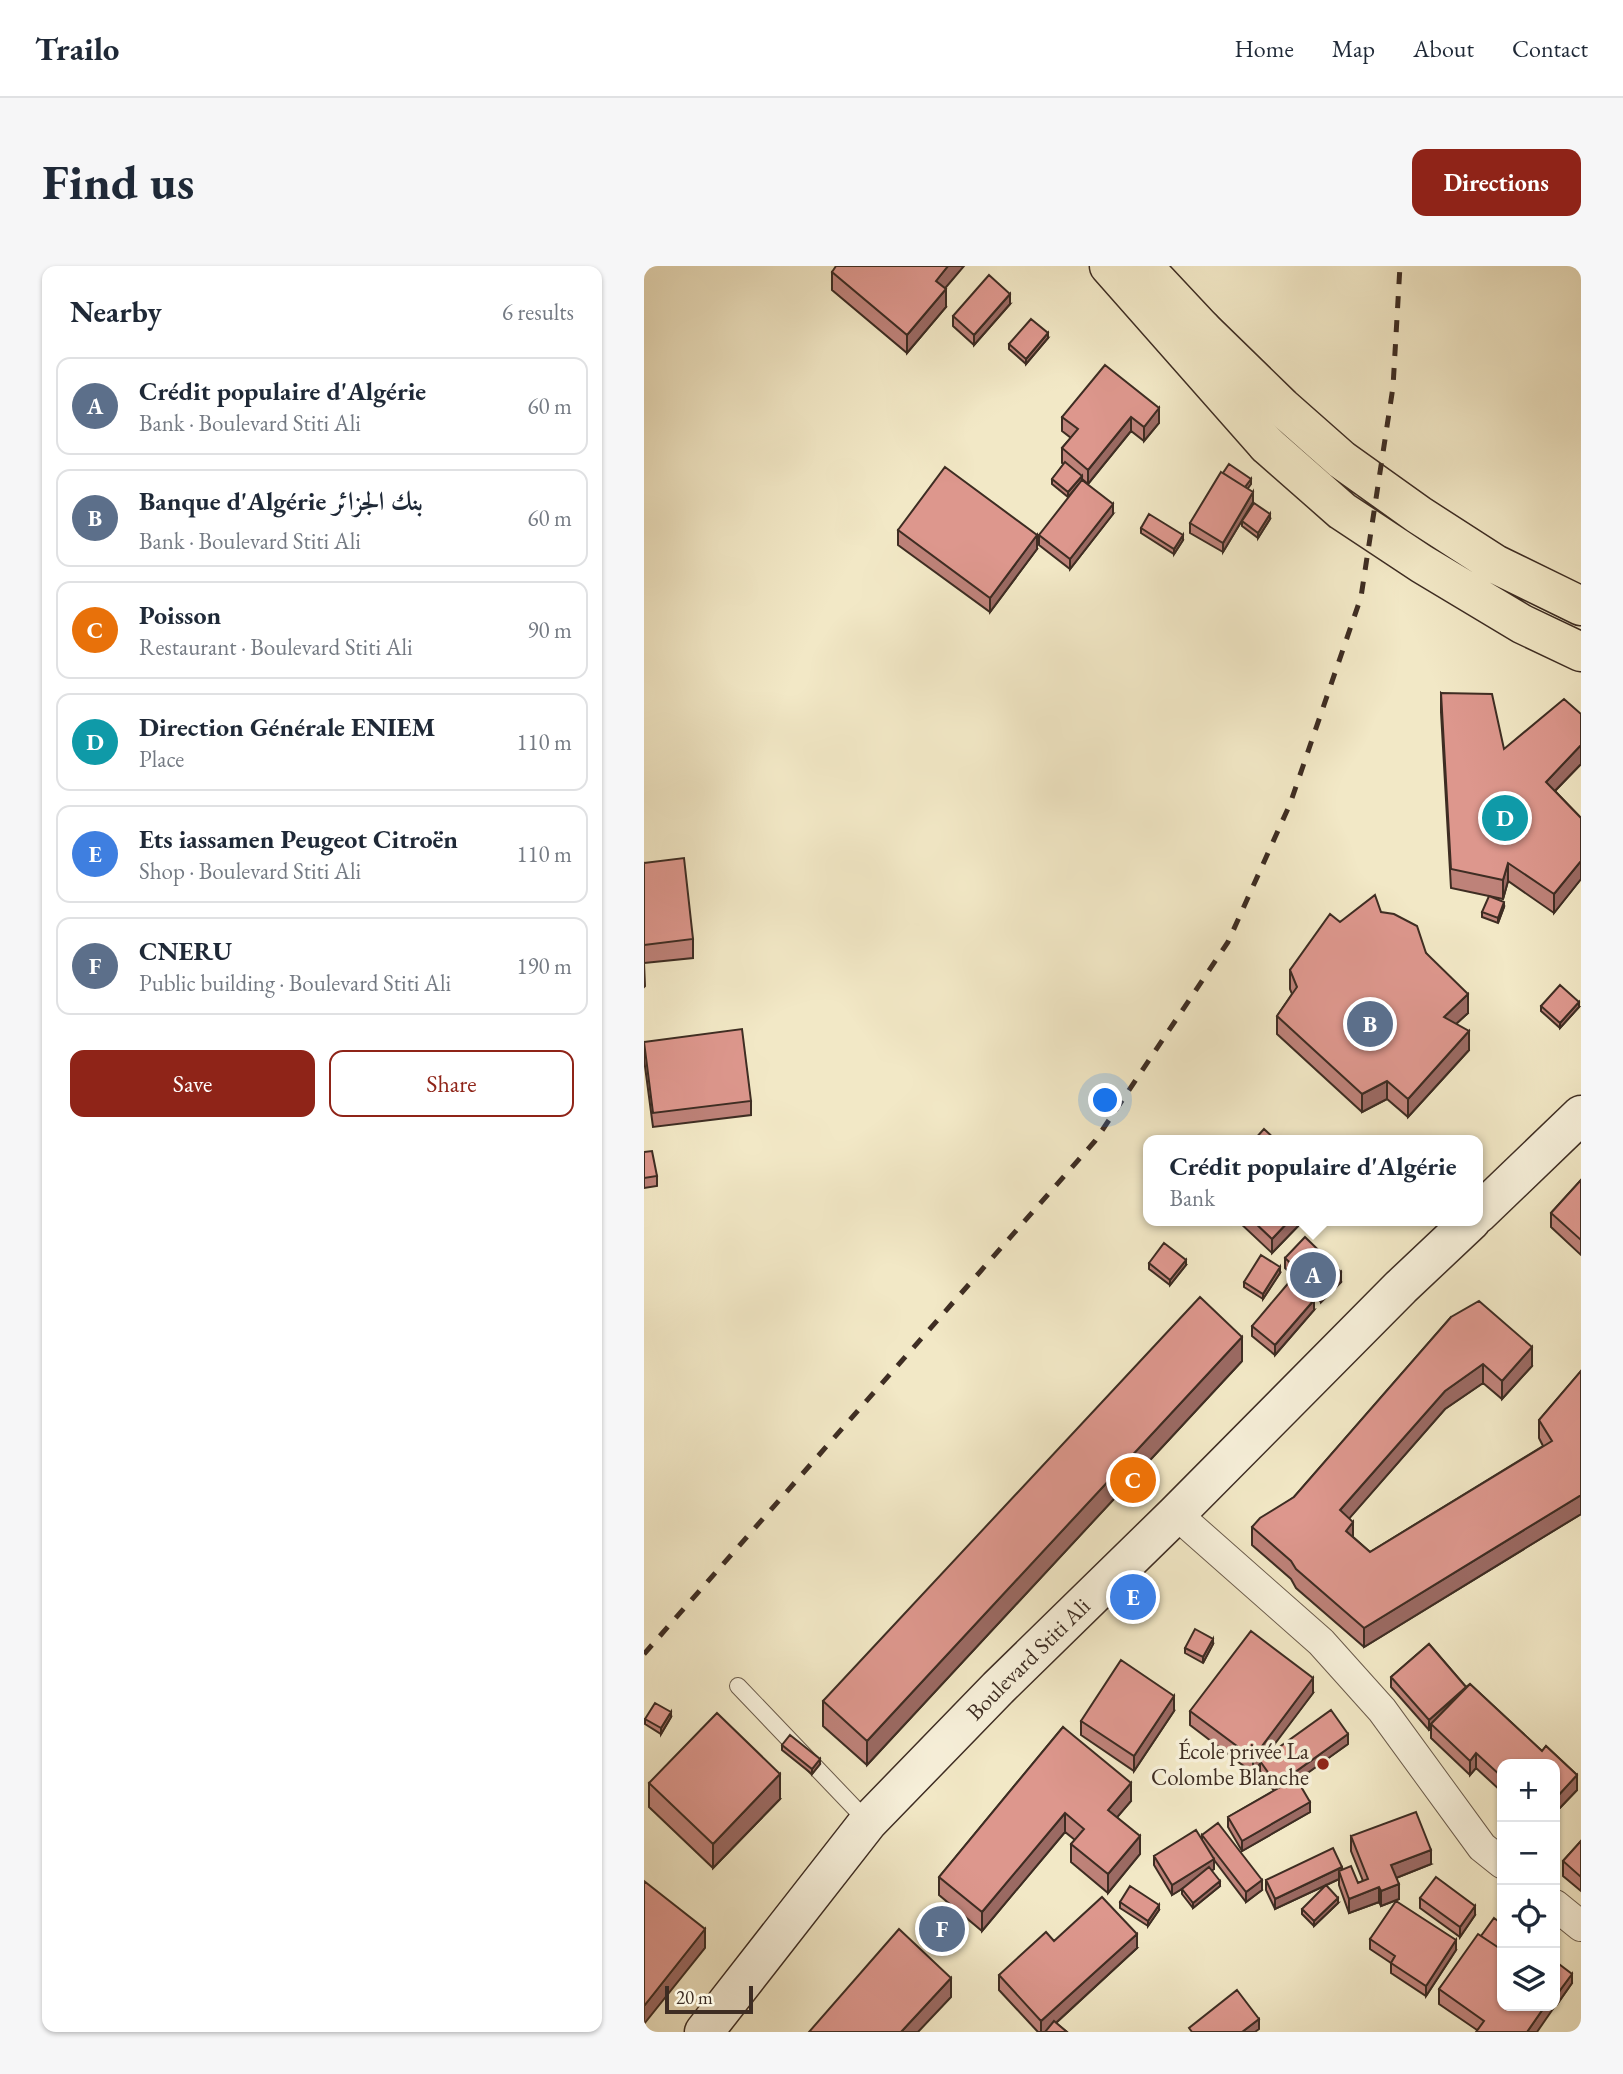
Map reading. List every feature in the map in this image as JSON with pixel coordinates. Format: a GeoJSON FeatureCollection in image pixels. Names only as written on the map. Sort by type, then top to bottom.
{"type":"FeatureCollection","features":[{"type":"Feature","properties":{"kind":"main road"},"geometry":{"type":"LineString","coordinates":[[1109,266],[1268,445],[1342,511],[1422,564],[1522,624],[1581,652]]}},
{"type":"Feature","properties":{"kind":"main road"},"geometry":{"type":"LineString","coordinates":[[1143,266],[1202,329],[1282,407],[1342,460],[1419,515],[1496,564],[1581,607]]}},
{"type":"Feature","properties":{"kind":"main road"},"geometry":{"type":"LineString","coordinates":[[1483,1209],[1581,1115]]}},
{"type":"Feature","properties":{"kind":"main road","name":"Boulevard Stiti Ali"},"geometry":{"type":"LineString","coordinates":[[704,2032],[868,1822],[998,1688],[1466,1226]]}},
{"type":"Feature","properties":{"kind":"street"},"geometry":{"type":"LineString","coordinates":[[1176,1514],[1321,1642],[1382,1710],[1482,1847],[1497,1859]]}},
{"type":"Feature","properties":{"kind":"street"},"geometry":{"type":"LineString","coordinates":[[1560,1909],[1581,1926]]}},
{"type":"Feature","properties":{"kind":"lane"},"geometry":{"type":"LineString","coordinates":[[738,1686],[868,1822]]}},
{"type":"Feature","properties":{"kind":"building"},"geometry":{"type":"Polygon","coordinates":[[[836,266],[948,266],[936,281],[946,289],[907,335],[832,272],[836,266]]]}},
{"type":"Feature","properties":{"kind":"building"},"geometry":{"type":"Polygon","coordinates":[[[989,275],[1010,294],[974,335],[953,316],[989,275]]]}},
{"type":"Feature","properties":{"kind":"building"},"geometry":{"type":"Polygon","coordinates":[[[1031,319],[1048,333],[1026,359],[1009,344],[1031,319]]]}},
{"type":"Feature","properties":{"kind":"building"},"geometry":{"type":"Polygon","coordinates":[[[1105,365],[1159,408],[1144,427],[1131,417],[1088,470],[1062,448],[1078,429],[1062,417],[1105,365]]]}},
{"type":"Feature","properties":{"kind":"building"},"geometry":{"type":"Polygon","coordinates":[[[1065,462],[1082,476],[1068,492],[1052,479],[1065,462]]]}},
{"type":"Feature","properties":{"kind":"building"},"geometry":{"type":"Polygon","coordinates":[[[1229,464],[1251,479],[1245,487],[1223,473],[1229,464]]]}},
{"type":"Feature","properties":{"kind":"building"},"geometry":{"type":"Polygon","coordinates":[[[945,467],[1037,535],[990,598],[898,530],[945,467]]]}},
{"type":"Feature","properties":{"kind":"building"},"geometry":{"type":"Polygon","coordinates":[[[1221,472],[1253,492],[1223,543],[1190,523],[1221,472]]]}},
{"type":"Feature","properties":{"kind":"building"},"geometry":{"type":"Polygon","coordinates":[[[1082,480],[1113,504],[1070,559],[1039,535],[1082,480]]]}},
{"type":"Feature","properties":{"kind":"building"},"geometry":{"type":"Polygon","coordinates":[[[1254,503],[1270,514],[1258,533],[1242,521],[1254,503]]]}},
{"type":"Feature","properties":{"kind":"building"},"geometry":{"type":"Polygon","coordinates":[[[1149,514],[1183,535],[1174,549],[1141,528],[1149,514]]]}},
{"type":"Feature","properties":{"kind":"building"},"geometry":{"type":"Polygon","coordinates":[[[1441,693],[1492,694],[1504,749],[1564,699],[1581,714],[1581,745],[1546,782],[1581,818],[1581,861],[1554,894],[1508,863],[1503,880],[1451,869],[1441,693]]]}},
{"type":"Feature","properties":{"kind":"building"},"geometry":{"type":"Polygon","coordinates":[[[684,858],[693,939],[644,945],[644,863],[684,858]]]}},
{"type":"Feature","properties":{"kind":"building"},"geometry":{"type":"Polygon","coordinates":[[[1375,895],[1381,912],[1394,914],[1417,926],[1426,953],[1468,994],[1444,1017],[1469,1031],[1408,1099],[1387,1081],[1362,1094],[1277,1016],[1297,987],[1290,970],[1330,914],[1340,922],[1375,895]]]}},
{"type":"Feature","properties":{"kind":"building"},"geometry":{"type":"Polygon","coordinates":[[[1489,896],[1504,902],[1498,918],[1482,912],[1489,896]]]}},
{"type":"Feature","properties":{"kind":"building"},"geometry":{"type":"Polygon","coordinates":[[[1560,985],[1579,1002],[1560,1023],[1541,1006],[1560,985]]]}},
{"type":"Feature","properties":{"kind":"building"},"geometry":{"type":"Polygon","coordinates":[[[742,1029],[751,1101],[653,1113],[644,1042],[742,1029]]]}},
{"type":"Feature","properties":{"kind":"building"},"geometry":{"type":"Polygon","coordinates":[[[1264,1129],[1271,1135],[1259,1135],[1264,1129]]]}},
{"type":"Feature","properties":{"kind":"building"},"geometry":{"type":"Polygon","coordinates":[[[652,1151],[657,1176],[644,1178],[644,1152],[652,1151]]]}},
{"type":"Feature","properties":{"kind":"building"},"geometry":{"type":"Polygon","coordinates":[[[1581,1180],[1581,1240],[1551,1213],[1581,1180]]]}},
{"type":"Feature","properties":{"kind":"building"},"geometry":{"type":"Polygon","coordinates":[[[1258,1226],[1284,1226],[1272,1239],[1258,1226]]]}},
{"type":"Feature","properties":{"kind":"building"},"geometry":{"type":"Polygon","coordinates":[[[1305,1237],[1341,1272],[1321,1292],[1285,1258],[1305,1237]]]}},
{"type":"Feature","properties":{"kind":"building"},"geometry":{"type":"Polygon","coordinates":[[[1164,1243],[1186,1260],[1170,1280],[1149,1263],[1164,1243]]]}},
{"type":"Feature","properties":{"kind":"building"},"geometry":{"type":"Polygon","coordinates":[[[1261,1255],[1280,1267],[1263,1294],[1244,1282],[1261,1255]]]}},
{"type":"Feature","properties":{"kind":"building"},"geometry":{"type":"Polygon","coordinates":[[[1291,1280],[1314,1300],[1275,1345],[1252,1326],[1291,1280]]]}},
{"type":"Feature","properties":{"kind":"building"},"geometry":{"type":"Polygon","coordinates":[[[1200,1297],[1242,1337],[867,1741],[823,1701],[1200,1297]]]}},
{"type":"Feature","properties":{"kind":"building"},"geometry":{"type":"Polygon","coordinates":[[[1479,1301],[1532,1347],[1502,1381],[1483,1364],[1445,1391],[1340,1510],[1353,1522],[1346,1531],[1370,1552],[1552,1441],[1539,1420],[1581,1371],[1581,1495],[1364,1628],[1252,1527],[1260,1518],[1294,1497],[1451,1317],[1479,1301]]]}},
{"type":"Feature","properties":{"kind":"building"},"geometry":{"type":"Polygon","coordinates":[[[1195,1629],[1213,1639],[1203,1657],[1185,1648],[1195,1629]]]}},
{"type":"Feature","properties":{"kind":"building"},"geometry":{"type":"Polygon","coordinates":[[[1251,1631],[1313,1678],[1253,1758],[1190,1711],[1251,1631]]]}},
{"type":"Feature","properties":{"kind":"building"},"geometry":{"type":"Polygon","coordinates":[[[1429,1644],[1466,1687],[1429,1720],[1391,1677],[1429,1644]]]}},
{"type":"Feature","properties":{"kind":"building"},"geometry":{"type":"Polygon","coordinates":[[[1121,1660],[1174,1696],[1134,1756],[1081,1721],[1121,1660]]]}},
{"type":"Feature","properties":{"kind":"building"},"geometry":{"type":"Polygon","coordinates":[[[1470,1684],[1542,1751],[1546,1746],[1560,1759],[1497,1759],[1497,1772],[1476,1753],[1470,1761],[1431,1724],[1470,1684]]]}},
{"type":"Feature","properties":{"kind":"building"},"geometry":{"type":"Polygon","coordinates":[[[655,1703],[671,1712],[661,1728],[645,1719],[655,1703]]]}},
{"type":"Feature","properties":{"kind":"building"},"geometry":{"type":"Polygon","coordinates":[[[1331,1710],[1348,1734],[1277,1785],[1260,1761],[1331,1710]]]}},
{"type":"Feature","properties":{"kind":"building"},"geometry":{"type":"Polygon","coordinates":[[[717,1713],[780,1774],[713,1844],[649,1783],[717,1713]]]}},
{"type":"Feature","properties":{"kind":"building"},"geometry":{"type":"Polygon","coordinates":[[[1063,1727],[1131,1783],[1108,1810],[1140,1836],[1108,1874],[1071,1844],[1084,1829],[1065,1813],[982,1912],[939,1877],[1063,1727]]]}},
{"type":"Feature","properties":{"kind":"building"},"geometry":{"type":"Polygon","coordinates":[[[790,1735],[820,1759],[812,1769],[782,1745],[790,1735]]]}},
{"type":"Feature","properties":{"kind":"building"},"geometry":{"type":"Polygon","coordinates":[[[1560,1759],[1577,1775],[1560,1794],[1560,1759]]]}},
{"type":"Feature","properties":{"kind":"building"},"geometry":{"type":"Polygon","coordinates":[[[1296,1778],[1310,1802],[1242,1841],[1228,1817],[1296,1778]]]}},
{"type":"Feature","properties":{"kind":"building"},"geometry":{"type":"Polygon","coordinates":[[[1416,1812],[1431,1850],[1391,1865],[1399,1884],[1381,1891],[1379,1887],[1349,1899],[1339,1871],[1351,1866],[1358,1883],[1368,1879],[1351,1836],[1416,1812]]]}},
{"type":"Feature","properties":{"kind":"building"},"geometry":{"type":"Polygon","coordinates":[[[1218,1823],[1262,1880],[1246,1892],[1202,1835],[1218,1823]]]}},
{"type":"Feature","properties":{"kind":"building"},"geometry":{"type":"Polygon","coordinates":[[[1196,1830],[1214,1859],[1172,1885],[1154,1856],[1196,1830]]]}},
{"type":"Feature","properties":{"kind":"building"},"geometry":{"type":"Polygon","coordinates":[[[1581,1841],[1581,1877],[1563,1861],[1581,1841]]]}},
{"type":"Feature","properties":{"kind":"building"},"geometry":{"type":"Polygon","coordinates":[[[1333,1848],[1342,1867],[1275,1899],[1266,1880],[1333,1848]]]}},
{"type":"Feature","properties":{"kind":"building"},"geometry":{"type":"Polygon","coordinates":[[[1209,1867],[1220,1881],[1193,1903],[1182,1889],[1209,1867]]]}},
{"type":"Feature","properties":{"kind":"building"},"geometry":{"type":"Polygon","coordinates":[[[1436,1877],[1475,1906],[1460,1927],[1420,1898],[1436,1877]]]}},
{"type":"Feature","properties":{"kind":"building"},"geometry":{"type":"Polygon","coordinates":[[[644,1881],[705,1929],[644,2006],[644,1881]]]}},
{"type":"Feature","properties":{"kind":"building"},"geometry":{"type":"Polygon","coordinates":[[[1326,1885],[1338,1898],[1314,1921],[1302,1909],[1326,1885]]]}},
{"type":"Feature","properties":{"kind":"building"},"geometry":{"type":"Polygon","coordinates":[[[1130,1886],[1159,1905],[1148,1921],[1120,1902],[1130,1886]]]}},
{"type":"Feature","properties":{"kind":"building"},"geometry":{"type":"Polygon","coordinates":[[[1102,1897],[1137,1934],[1041,2021],[999,1975],[1046,1932],[1054,1941],[1102,1897]]]}},
{"type":"Feature","properties":{"kind":"building"},"geometry":{"type":"Polygon","coordinates":[[[1396,1901],[1456,1940],[1426,1986],[1391,1963],[1395,1956],[1370,1939],[1396,1901]]]}},
{"type":"Feature","properties":{"kind":"building"},"geometry":{"type":"Polygon","coordinates":[[[1494,1918],[1497,1920],[1497,1947],[1481,1936],[1494,1918]]]}},
{"type":"Feature","properties":{"kind":"building"},"geometry":{"type":"Polygon","coordinates":[[[899,1929],[951,1978],[901,2032],[809,2032],[899,1929]]]}},
{"type":"Feature","properties":{"kind":"building"},"geometry":{"type":"Polygon","coordinates":[[[1478,1934],[1497,1947],[1497,2011],[1542,2011],[1527,2032],[1476,2032],[1484,2021],[1439,1989],[1478,1934]]]}},
{"type":"Feature","properties":{"kind":"building"},"geometry":{"type":"Polygon","coordinates":[[[1560,1965],[1572,1974],[1560,1990],[1560,1965]]]}},
{"type":"Feature","properties":{"kind":"building"},"geometry":{"type":"Polygon","coordinates":[[[1237,1990],[1259,2019],[1242,2032],[1192,2032],[1189,2028],[1237,1990]]]}},
{"type":"Feature","properties":{"kind":"building"},"geometry":{"type":"Polygon","coordinates":[[[1054,2021],[1067,2032],[1045,2032],[1054,2021]]]}},
{"type":"Feature","properties":{"kind":"railway"},"geometry":{"type":"LineString","coordinates":[[644,1654],[1095,1141],[1228,942],[1290,804],[1361,597],[1393,387],[1400,266]]}},
{"type":"Feature","properties":{"kind":"place","name":"Direction Générale ENIEM"},"geometry":{"type":"Point","coordinates":[1505,818]}},
{"type":"Feature","properties":{"kind":"place","name":"Banque d'Algérie بنك الجزائر"},"geometry":{"type":"Point","coordinates":[1370,1024]}},
{"type":"Feature","properties":{"kind":"place","name":"Crédit populaire d'Algérie"},"geometry":{"type":"Point","coordinates":[1313,1275]}},
{"type":"Feature","properties":{"kind":"place","name":"Poisson"},"geometry":{"type":"Point","coordinates":[1133,1480]}},
{"type":"Feature","properties":{"kind":"place","name":"Ets iassamen Peugeot Citroën"},"geometry":{"type":"Point","coordinates":[1133,1597]}},
{"type":"Feature","properties":{"kind":"place","name":"École privée La Colombe Blanche"},"geometry":{"type":"Point","coordinates":[1323,1764]}},
{"type":"Feature","properties":{"kind":"place","name":"CNERU"},"geometry":{"type":"Point","coordinates":[942,1929]}}]}
